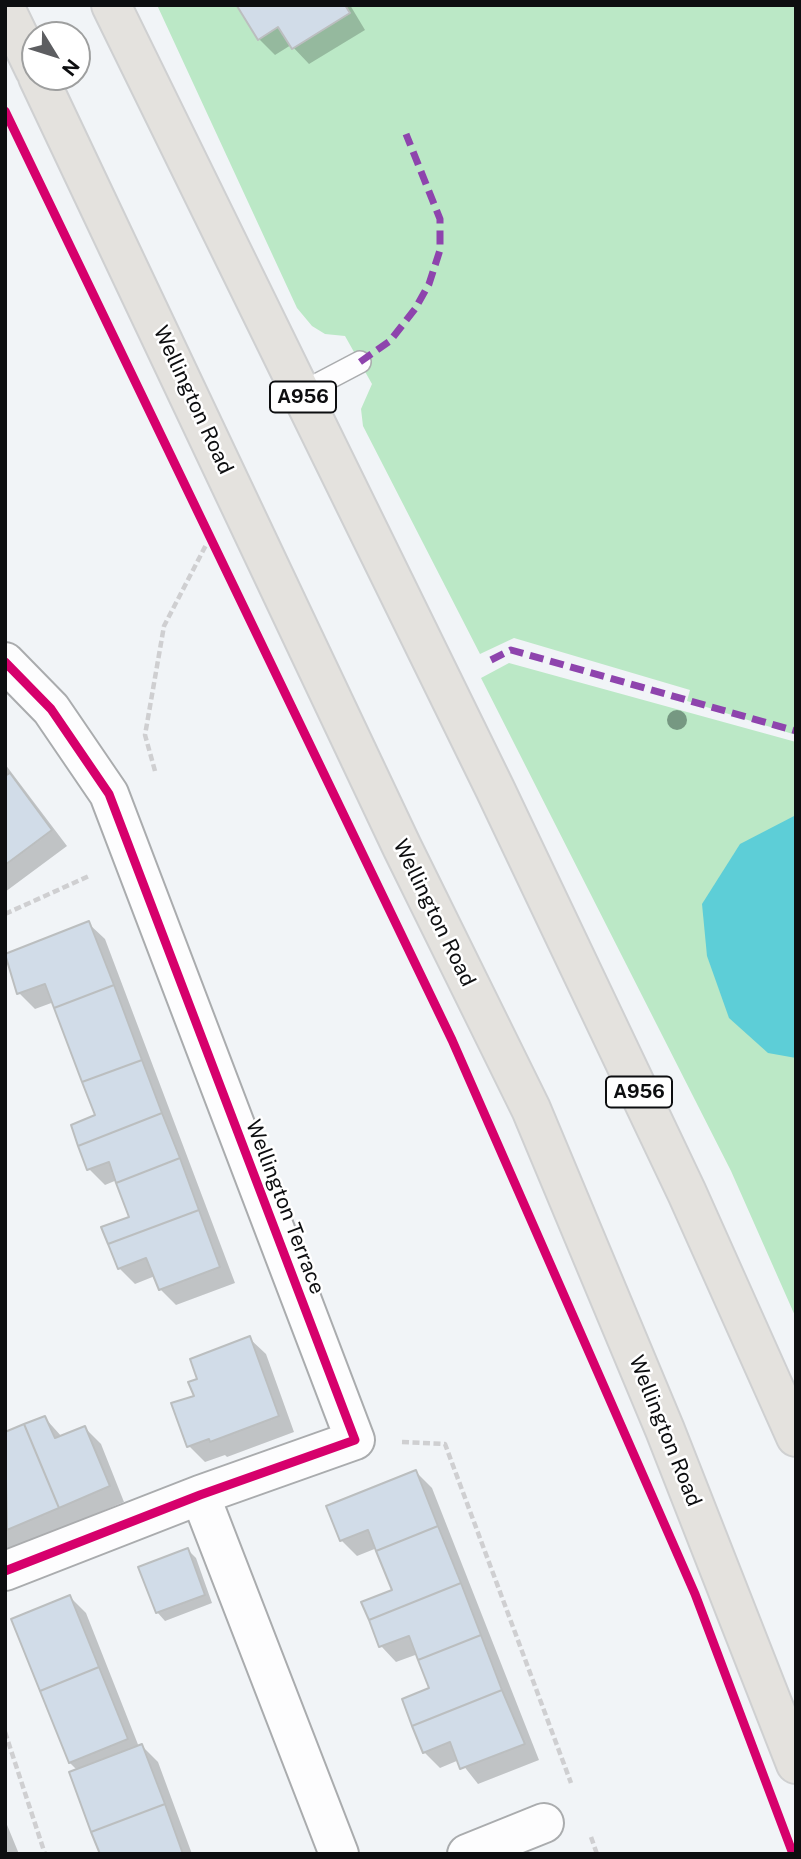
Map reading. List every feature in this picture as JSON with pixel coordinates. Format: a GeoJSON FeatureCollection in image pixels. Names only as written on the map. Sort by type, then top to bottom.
{"type":"FeatureCollection","features":[{"type":"Feature","properties":{"kind":"main road","name":"A956"},"geometry":{"type":"LineString","coordinates":[[111,5],[495,789],[675,1168],[796,1437]]}},
{"type":"Feature","properties":{"kind":"main road"},"geometry":{"type":"LineString","coordinates":[[5,8],[21,41]]}},
{"type":"Feature","properties":{"kind":"main road","name":"Wellington Road"},"geometry":{"type":"LineString","coordinates":[[45,91],[402,847],[531,1109],[666,1430],[796,1764]]}},
{"type":"Feature","properties":{"kind":"street","name":"Wellington Terrace"},"geometry":{"type":"LineString","coordinates":[[5,662],[51,709],[108,794],[355,1440]]}},
{"type":"Feature","properties":{"kind":"street"},"geometry":{"type":"LineString","coordinates":[[5,1571],[200,1495],[355,1440]]}},
{"type":"Feature","properties":{"kind":"street"},"geometry":{"type":"LineString","coordinates":[[200,1495],[339,1854]]}},
{"type":"Feature","properties":{"kind":"street"},"geometry":{"type":"LineString","coordinates":[[467,1854],[544,1823]]}},
{"type":"Feature","properties":{"kind":"lane"},"geometry":{"type":"LineString","coordinates":[[301,393],[360,362]]}},
{"type":"Feature","properties":{"kind":"path"},"geometry":{"type":"LineString","coordinates":[[355,1440],[445,1444],[574,1792]]}},
{"type":"Feature","properties":{"kind":"path"},"geometry":{"type":"LineString","coordinates":[[5,1732],[45,1854]]}},
{"type":"Feature","properties":{"kind":"path"},"geometry":{"type":"LineString","coordinates":[[589,1830],[597,1854]]}},
{"type":"Feature","properties":{"kind":"green space"},"geometry":{"type":"Polygon","coordinates":[[[157,5],[796,5],[796,735],[687,701],[690,690],[514,638],[480,654],[363,426],[361,409],[372,384],[345,336],[325,334],[312,326],[297,308],[157,5]]]}},
{"type":"Feature","properties":{"kind":"green space"},"geometry":{"type":"Polygon","coordinates":[[[509,663],[796,742],[796,1318],[731,1171],[481,678],[509,663]]]}},
{"type":"Feature","properties":{"kind":"water"},"geometry":{"type":"Polygon","coordinates":[[[796,815],[796,1058],[768,1053],[729,1018],[707,956],[702,904],[740,844],[796,815]]]}},
{"type":"Feature","properties":{"kind":"building"},"geometry":{"type":"Polygon","coordinates":[[[345,5],[350,13],[292,49],[278,27],[258,40],[237,6],[345,5]]]}},
{"type":"Feature","properties":{"kind":"building"},"geometry":{"type":"Polygon","coordinates":[[[10,773],[52,830],[5,865],[5,776],[10,773]]]}},
{"type":"Feature","properties":{"kind":"building"},"geometry":{"type":"Polygon","coordinates":[[[89,921],[114,985],[54,1008],[45,984],[17,994],[5,954],[89,921]]]}},
{"type":"Feature","properties":{"kind":"building"},"geometry":{"type":"Polygon","coordinates":[[[114,985],[142,1060],[82,1082],[54,1008],[114,985]]]}},
{"type":"Feature","properties":{"kind":"building"},"geometry":{"type":"Polygon","coordinates":[[[142,1060],[162,1113],[78,1146],[71,1125],[95,1115],[82,1082],[142,1060]]]}},
{"type":"Feature","properties":{"kind":"building"},"geometry":{"type":"Polygon","coordinates":[[[162,1113],[180,1158],[116,1183],[109,1162],[87,1170],[78,1146],[162,1113]]]}},
{"type":"Feature","properties":{"kind":"building"},"geometry":{"type":"Polygon","coordinates":[[[180,1158],[199,1210],[108,1244],[101,1227],[129,1217],[116,1183],[180,1158]]]}},
{"type":"Feature","properties":{"kind":"building"},"geometry":{"type":"Polygon","coordinates":[[[199,1210],[220,1267],[159,1290],[146,1258],[118,1269],[108,1244],[199,1210]]]}},
{"type":"Feature","properties":{"kind":"building"},"geometry":{"type":"Polygon","coordinates":[[[250,1336],[279,1416],[210,1442],[209,1439],[187,1447],[171,1403],[194,1396],[188,1382],[197,1379],[190,1359],[250,1336]]]}},
{"type":"Feature","properties":{"kind":"building"},"geometry":{"type":"Polygon","coordinates":[[[45,1416],[55,1438],[85,1426],[110,1486],[59,1508],[24,1424],[45,1416]]]}},
{"type":"Feature","properties":{"kind":"building"},"geometry":{"type":"Polygon","coordinates":[[[24,1424],[59,1508],[7,1530],[5,1432],[24,1424]]]}},
{"type":"Feature","properties":{"kind":"building"},"geometry":{"type":"Polygon","coordinates":[[[416,1470],[438,1526],[376,1551],[368,1530],[340,1541],[326,1506],[416,1470]]]}},
{"type":"Feature","properties":{"kind":"building"},"geometry":{"type":"Polygon","coordinates":[[[438,1526],[461,1583],[369,1620],[361,1602],[392,1590],[376,1551],[438,1526]]]}},
{"type":"Feature","properties":{"kind":"building"},"geometry":{"type":"Polygon","coordinates":[[[188,1548],[205,1595],[156,1613],[138,1567],[188,1548]]]}},
{"type":"Feature","properties":{"kind":"building"},"geometry":{"type":"Polygon","coordinates":[[[461,1583],[481,1635],[418,1660],[409,1636],[379,1647],[369,1620],[461,1583]]]}},
{"type":"Feature","properties":{"kind":"building"},"geometry":{"type":"Polygon","coordinates":[[[70,1595],[99,1667],[40,1691],[11,1619],[70,1595]]]}},
{"type":"Feature","properties":{"kind":"building"},"geometry":{"type":"Polygon","coordinates":[[[481,1635],[502,1690],[412,1726],[402,1699],[429,1688],[418,1660],[481,1635]]]}},
{"type":"Feature","properties":{"kind":"building"},"geometry":{"type":"Polygon","coordinates":[[[99,1667],[128,1739],[69,1763],[40,1691],[99,1667]]]}},
{"type":"Feature","properties":{"kind":"building"},"geometry":{"type":"Polygon","coordinates":[[[502,1690],[525,1744],[460,1769],[450,1742],[423,1753],[412,1726],[502,1690]]]}},
{"type":"Feature","properties":{"kind":"building"},"geometry":{"type":"Polygon","coordinates":[[[142,1744],[165,1804],[91,1832],[69,1772],[142,1744]]]}},
{"type":"Feature","properties":{"kind":"building"},"geometry":{"type":"Polygon","coordinates":[[[165,1804],[183,1854],[100,1854],[91,1832],[165,1804]]]}},
{"type":"Feature","properties":{"kind":"marked path"},"geometry":{"type":"LineString","coordinates":[[360,362],[390,341],[415,309],[429,284],[440,250],[440,219],[406,134]]}},
{"type":"Feature","properties":{"kind":"marked path"},"geometry":{"type":"LineString","coordinates":[[491,660],[511,650],[796,731]]}},
{"type":"Feature","properties":{"kind":"cycle path"},"geometry":{"type":"LineString","coordinates":[[5,111],[452,1040],[695,1594],[793,1854]]}},
{"type":"Feature","properties":{"kind":"cycle path"},"geometry":{"type":"LineString","coordinates":[[5,662],[51,709],[109,794],[355,1440],[200,1495],[5,1571]]}}]}
